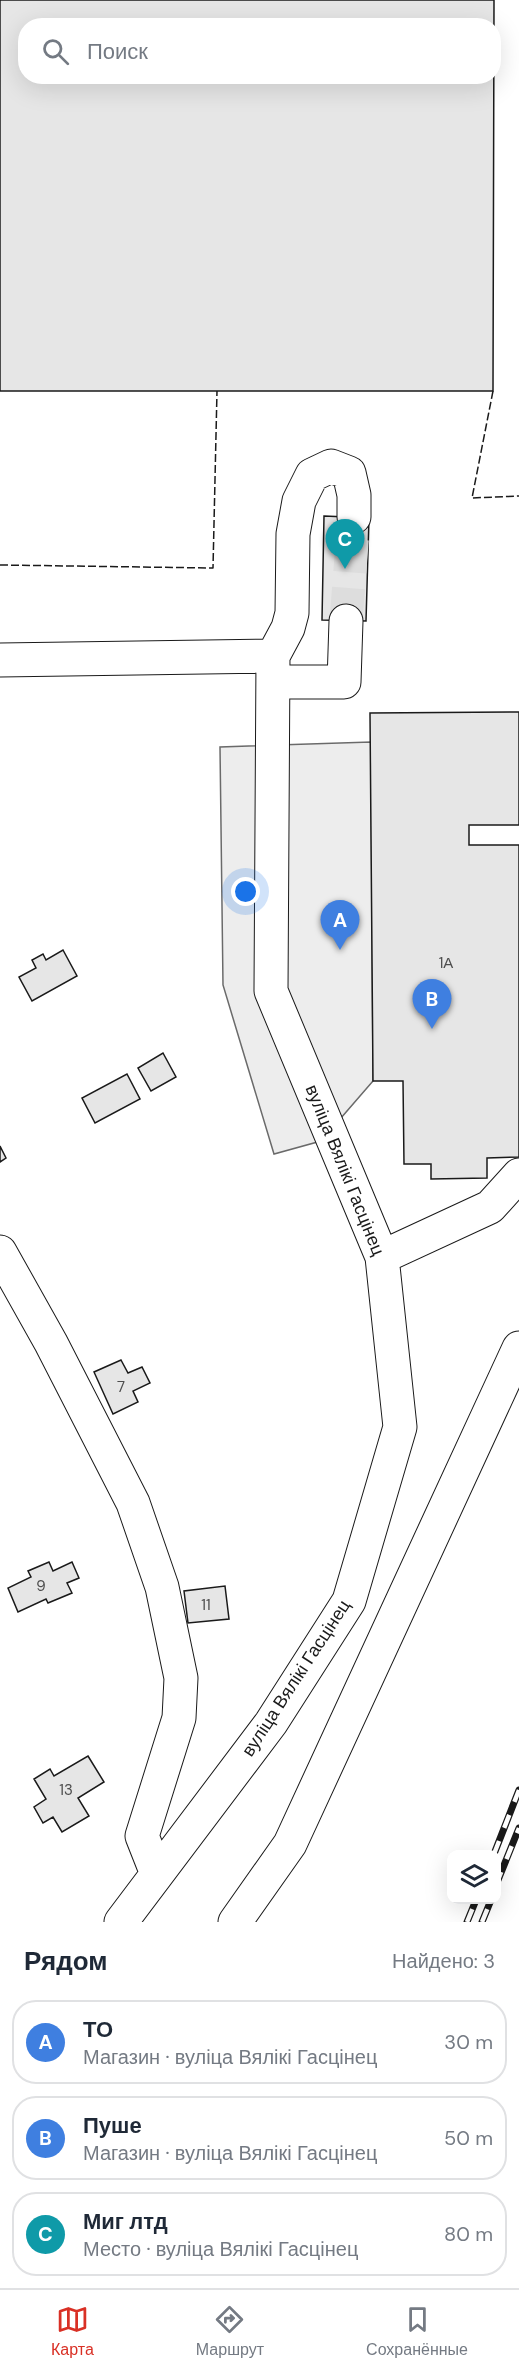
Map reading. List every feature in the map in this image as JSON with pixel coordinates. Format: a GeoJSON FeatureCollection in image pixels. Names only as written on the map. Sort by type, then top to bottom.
{"type":"FeatureCollection","features":[{"type":"Feature","properties":{"kind":"street"},"geometry":{"type":"LineString","coordinates":[[273,669],[292,613],[293,534],[299,501],[312,475],[331,466],[349,473],[354,506]]}},
{"type":"Feature","properties":{"kind":"street"},"geometry":{"type":"LineString","coordinates":[[0,660],[273,669],[344,682],[346,621]]}},
{"type":"Feature","properties":{"kind":"street","name":"вуліца Вялікі Гасцінец"},"geometry":{"type":"LineString","coordinates":[[121,1922],[271,1724],[349,1600],[399,1427],[382,1257],[271,991],[273,669]]}},
{"type":"Feature","properties":{"kind":"street"},"geometry":{"type":"LineString","coordinates":[[382,1257],[490,1207],[519,1174]]}},
{"type":"Feature","properties":{"kind":"street"},"geometry":{"type":"LineString","coordinates":[[0,1252],[51,1342],[133,1503],[162,1587],[182,1678],[180,1718],[142,1836],[156,1874]]}},
{"type":"Feature","properties":{"kind":"street"},"geometry":{"type":"LineString","coordinates":[[235,1922],[290,1844],[519,1348]]}},
{"type":"Feature","properties":{"kind":"shaded area"},"geometry":{"type":"Polygon","coordinates":[[[371,742],[373,1081],[321,1141],[274,1154],[223,985],[220,747],[371,742]]]}},
{"type":"Feature","properties":{"kind":"building"},"geometry":{"type":"Polygon","coordinates":[[[0,0],[494,0],[494,18],[18,18],[18,84],[494,84],[493,391],[0,391],[0,0]]]}},
{"type":"Feature","properties":{"kind":"building"},"geometry":{"type":"Polygon","coordinates":[[[324,516],[369,518],[366,621],[322,620],[324,516]]]}},
{"type":"Feature","properties":{"kind":"building"},"geometry":{"type":"Polygon","coordinates":[[[519,712],[519,825],[469,825],[469,845],[519,845],[519,1157],[487,1158],[487,1178],[431,1179],[431,1164],[404,1164],[403,1081],[373,1081],[370,713],[519,712]]]}},
{"type":"Feature","properties":{"kind":"building"},"geometry":{"type":"Polygon","coordinates":[[[63,950],[77,976],[32,1001],[19,977],[36,968],[32,960],[43,954],[46,960],[63,950]]]}},
{"type":"Feature","properties":{"kind":"building"},"geometry":{"type":"Polygon","coordinates":[[[163,1053],[176,1077],[151,1091],[138,1068],[163,1053]]]}},
{"type":"Feature","properties":{"kind":"building"},"geometry":{"type":"Polygon","coordinates":[[[127,1074],[140,1099],[95,1123],[82,1098],[127,1074]]]}},
{"type":"Feature","properties":{"kind":"building"},"geometry":{"type":"Polygon","coordinates":[[[0,1146],[6,1158],[0,1162],[0,1146]]]}},
{"type":"Feature","properties":{"kind":"building"},"geometry":{"type":"Polygon","coordinates":[[[121,1360],[128,1373],[142,1367],[150,1383],[133,1391],[138,1402],[113,1414],[94,1372],[121,1360]]]}},
{"type":"Feature","properties":{"kind":"building"},"geometry":{"type":"Polygon","coordinates":[[[49,1562],[53,1571],[72,1562],[79,1578],[67,1583],[72,1593],[48,1603],[46,1599],[18,1612],[8,1588],[31,1577],[28,1571],[49,1562]]]}},
{"type":"Feature","properties":{"kind":"building"},"geometry":{"type":"Polygon","coordinates":[[[225,1586],[229,1619],[188,1623],[184,1591],[225,1586]]]}},
{"type":"Feature","properties":{"kind":"building"},"geometry":{"type":"Polygon","coordinates":[[[88,1756],[104,1782],[78,1798],[89,1816],[62,1832],[53,1817],[43,1823],[34,1807],[46,1799],[34,1779],[50,1769],[54,1776],[88,1756]]]}},
{"type":"Feature","properties":{"kind":"tunnel"},"geometry":{"type":"LineString","coordinates":[[346,621],[354,517]]}},
{"type":"Feature","properties":{"kind":"railway"},"geometry":{"type":"LineString","coordinates":[[496,1850],[519,1790]]}},
{"type":"Feature","properties":{"kind":"railway"},"geometry":{"type":"LineString","coordinates":[[501,1873],[519,1828]]}},
{"type":"Feature","properties":{"kind":"railway"},"geometry":{"type":"LineString","coordinates":[[467,1922],[474,1904]]}},
{"type":"Feature","properties":{"kind":"railway"},"geometry":{"type":"LineString","coordinates":[[482,1922],[489,1904]]}},
{"type":"Feature","properties":{"kind":"fence"},"geometry":{"type":"LineString","coordinates":[[0,565],[213,568],[217,391]]}},
{"type":"Feature","properties":{"kind":"fence"},"geometry":{"type":"LineString","coordinates":[[493,391],[472,498],[519,496]]}},
{"type":"Feature","properties":{"kind":"place","name":"Миг лтд"},"geometry":{"type":"Point","coordinates":[345,569]}},
{"type":"Feature","properties":{"kind":"place","name":"ТО"},"geometry":{"type":"Point","coordinates":[340,950]}},
{"type":"Feature","properties":{"kind":"place","name":"Пуше"},"geometry":{"type":"Point","coordinates":[432,1029]}}]}
